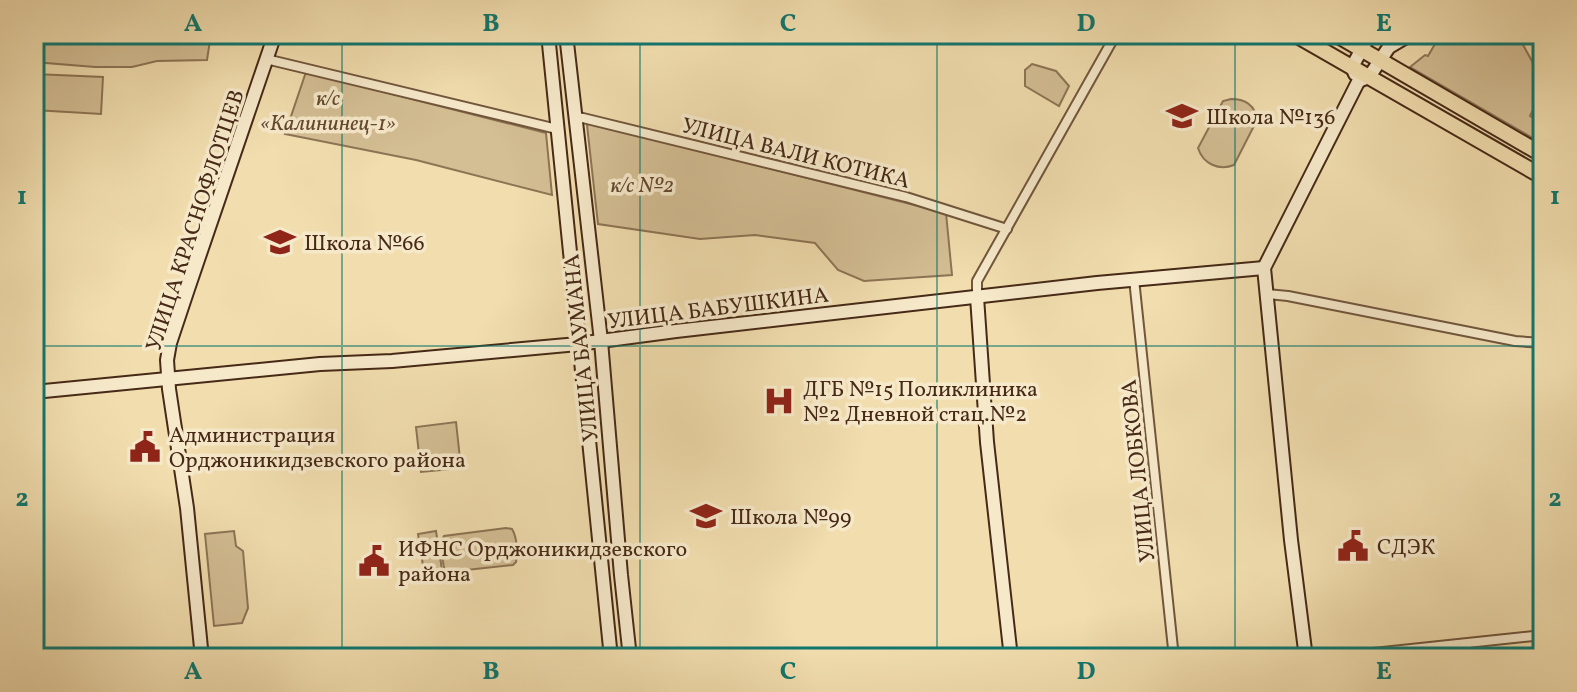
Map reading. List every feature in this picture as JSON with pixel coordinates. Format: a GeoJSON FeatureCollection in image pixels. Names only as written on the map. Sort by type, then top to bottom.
{"type":"FeatureCollection","features":[{"type":"Feature","properties":{"kind":"main road"},"geometry":{"type":"LineString","coordinates":[[1294,34],[1352,67],[1364,79],[1543,177]]}},
{"type":"Feature","properties":{"kind":"main road"},"geometry":{"type":"LineString","coordinates":[[1335,34],[1543,155]]}},
{"type":"Feature","properties":{"kind":"street","name":"УЛИЦА КРАСНОФЛОТЦЕВ"},"geometry":{"type":"LineString","coordinates":[[202,658],[187,508],[167,360],[170,343],[275,34]]}},
{"type":"Feature","properties":{"kind":"street","name":"УЛИЦА БАУМАНА"},"geometry":{"type":"LineString","coordinates":[[548,34],[611,658]]}},
{"type":"Feature","properties":{"kind":"street","name":"УЛИЦА БАУМАНА"},"geometry":{"type":"LineString","coordinates":[[566,34],[601,341],[630,658]]}},
{"type":"Feature","properties":{"kind":"street"},"geometry":{"type":"LineString","coordinates":[[1011,658],[987,442],[977,281],[1116,34]]}},
{"type":"Feature","properties":{"kind":"street"},"geometry":{"type":"LineString","coordinates":[[1352,67],[1370,34]]}},
{"type":"Feature","properties":{"kind":"street"},"geometry":{"type":"LineString","coordinates":[[1306,658],[1264,268],[1364,79],[1389,47],[1411,34]]}},
{"type":"Feature","properties":{"kind":"street"},"geometry":{"type":"LineString","coordinates":[[266,59],[557,129]]}},
{"type":"Feature","properties":{"kind":"street","name":"УЛИЦА ВАЛИ КОТИКА"},"geometry":{"type":"LineString","coordinates":[[575,117],[906,197],[1007,229]]}},
{"type":"Feature","properties":{"kind":"street","name":"УЛИЦА БАБУШКИНА"},"geometry":{"type":"LineString","coordinates":[[34,392],[320,364],[392,361],[578,344],[1134,279],[1264,268]]}},
{"type":"Feature","properties":{"kind":"street","name":"УЛИЦА ЛОБКОВА"},"geometry":{"type":"LineString","coordinates":[[1134,279],[1174,658]]}},
{"type":"Feature","properties":{"kind":"street"},"geometry":{"type":"LineString","coordinates":[[1267,294],[1515,341],[1543,343]]}},
{"type":"Feature","properties":{"kind":"street"},"geometry":{"type":"LineString","coordinates":[[1326,658],[1543,635]]}},
{"type":"Feature","properties":{"kind":"street"},"geometry":{"type":"LineString","coordinates":[[1467,644],[1468,658]]}},
{"type":"Feature","properties":{"kind":"green space"},"geometry":{"type":"Polygon","coordinates":[[[34,34],[211,34],[207,60],[95,67],[34,62],[34,34]]]}},
{"type":"Feature","properties":{"kind":"green space"},"geometry":{"type":"Polygon","coordinates":[[[1445,34],[1517,34],[1543,81],[1543,105],[1533,110],[1530,116],[1543,124],[1543,144],[1410,67],[1425,55],[1428,56],[1439,37],[1445,34]]]}},
{"type":"Feature","properties":{"kind":"green space"},"geometry":{"type":"Polygon","coordinates":[[[1032,64],[1056,71],[1069,86],[1059,106],[1025,86],[1025,70],[1032,64]]]}},
{"type":"Feature","properties":{"kind":"green space","name":"к/с «Калининец-1»"},"geometry":{"type":"Polygon","coordinates":[[[306,72],[546,133],[552,195],[416,160],[285,134],[306,72]]]}},
{"type":"Feature","properties":{"kind":"green space"},"geometry":{"type":"Polygon","coordinates":[[[34,74],[103,77],[101,114],[34,110],[34,74]]]}},
{"type":"Feature","properties":{"kind":"green space"},"geometry":{"type":"Polygon","coordinates":[[[1231,99],[1248,104],[1257,120],[1234,165],[1217,166],[1208,162],[1198,148],[1223,101],[1231,99]]]}},
{"type":"Feature","properties":{"kind":"green space","name":"к/с №2"},"geometry":{"type":"Polygon","coordinates":[[[591,123],[946,213],[952,275],[864,281],[838,270],[815,243],[755,235],[700,239],[598,224],[587,125],[591,123]]]}},
{"type":"Feature","properties":{"kind":"green space"},"geometry":{"type":"Polygon","coordinates":[[[456,422],[461,468],[421,472],[416,427],[456,422]]]}},
{"type":"Feature","properties":{"kind":"green space"},"geometry":{"type":"Polygon","coordinates":[[[512,529],[516,541],[517,558],[513,565],[448,572],[444,568],[440,544],[444,536],[512,529]]]}},
{"type":"Feature","properties":{"kind":"green space"},"geometry":{"type":"Polygon","coordinates":[[[234,531],[236,546],[243,551],[248,608],[242,623],[214,626],[205,534],[234,531]]]}},
{"type":"Feature","properties":{"kind":"green space"},"geometry":{"type":"Polygon","coordinates":[[[436,531],[442,570],[424,572],[418,534],[436,531]]]}},
{"type":"Feature","properties":{"kind":"place","name":"Школа №136"},"geometry":{"type":"Point","coordinates":[1182,116]}},
{"type":"Feature","properties":{"kind":"place","name":"Школа №66"},"geometry":{"type":"Point","coordinates":[280,242]}},
{"type":"Feature","properties":{"kind":"place","name":"ДГБ №15 Поликлиника №2 Дневной стац.№2"},"geometry":{"type":"Point","coordinates":[779,401]}},
{"type":"Feature","properties":{"kind":"place","name":"Администрация Орджоникидзевского района"},"geometry":{"type":"Point","coordinates":[145,447]}},
{"type":"Feature","properties":{"kind":"place","name":"Школа №99"},"geometry":{"type":"Point","coordinates":[706,516]}},
{"type":"Feature","properties":{"kind":"place","name":"СДЭК"},"geometry":{"type":"Point","coordinates":[1353,546]}},
{"type":"Feature","properties":{"kind":"place","name":"ИФНС Орджоникидзевского района"},"geometry":{"type":"Point","coordinates":[374,561]}}]}
